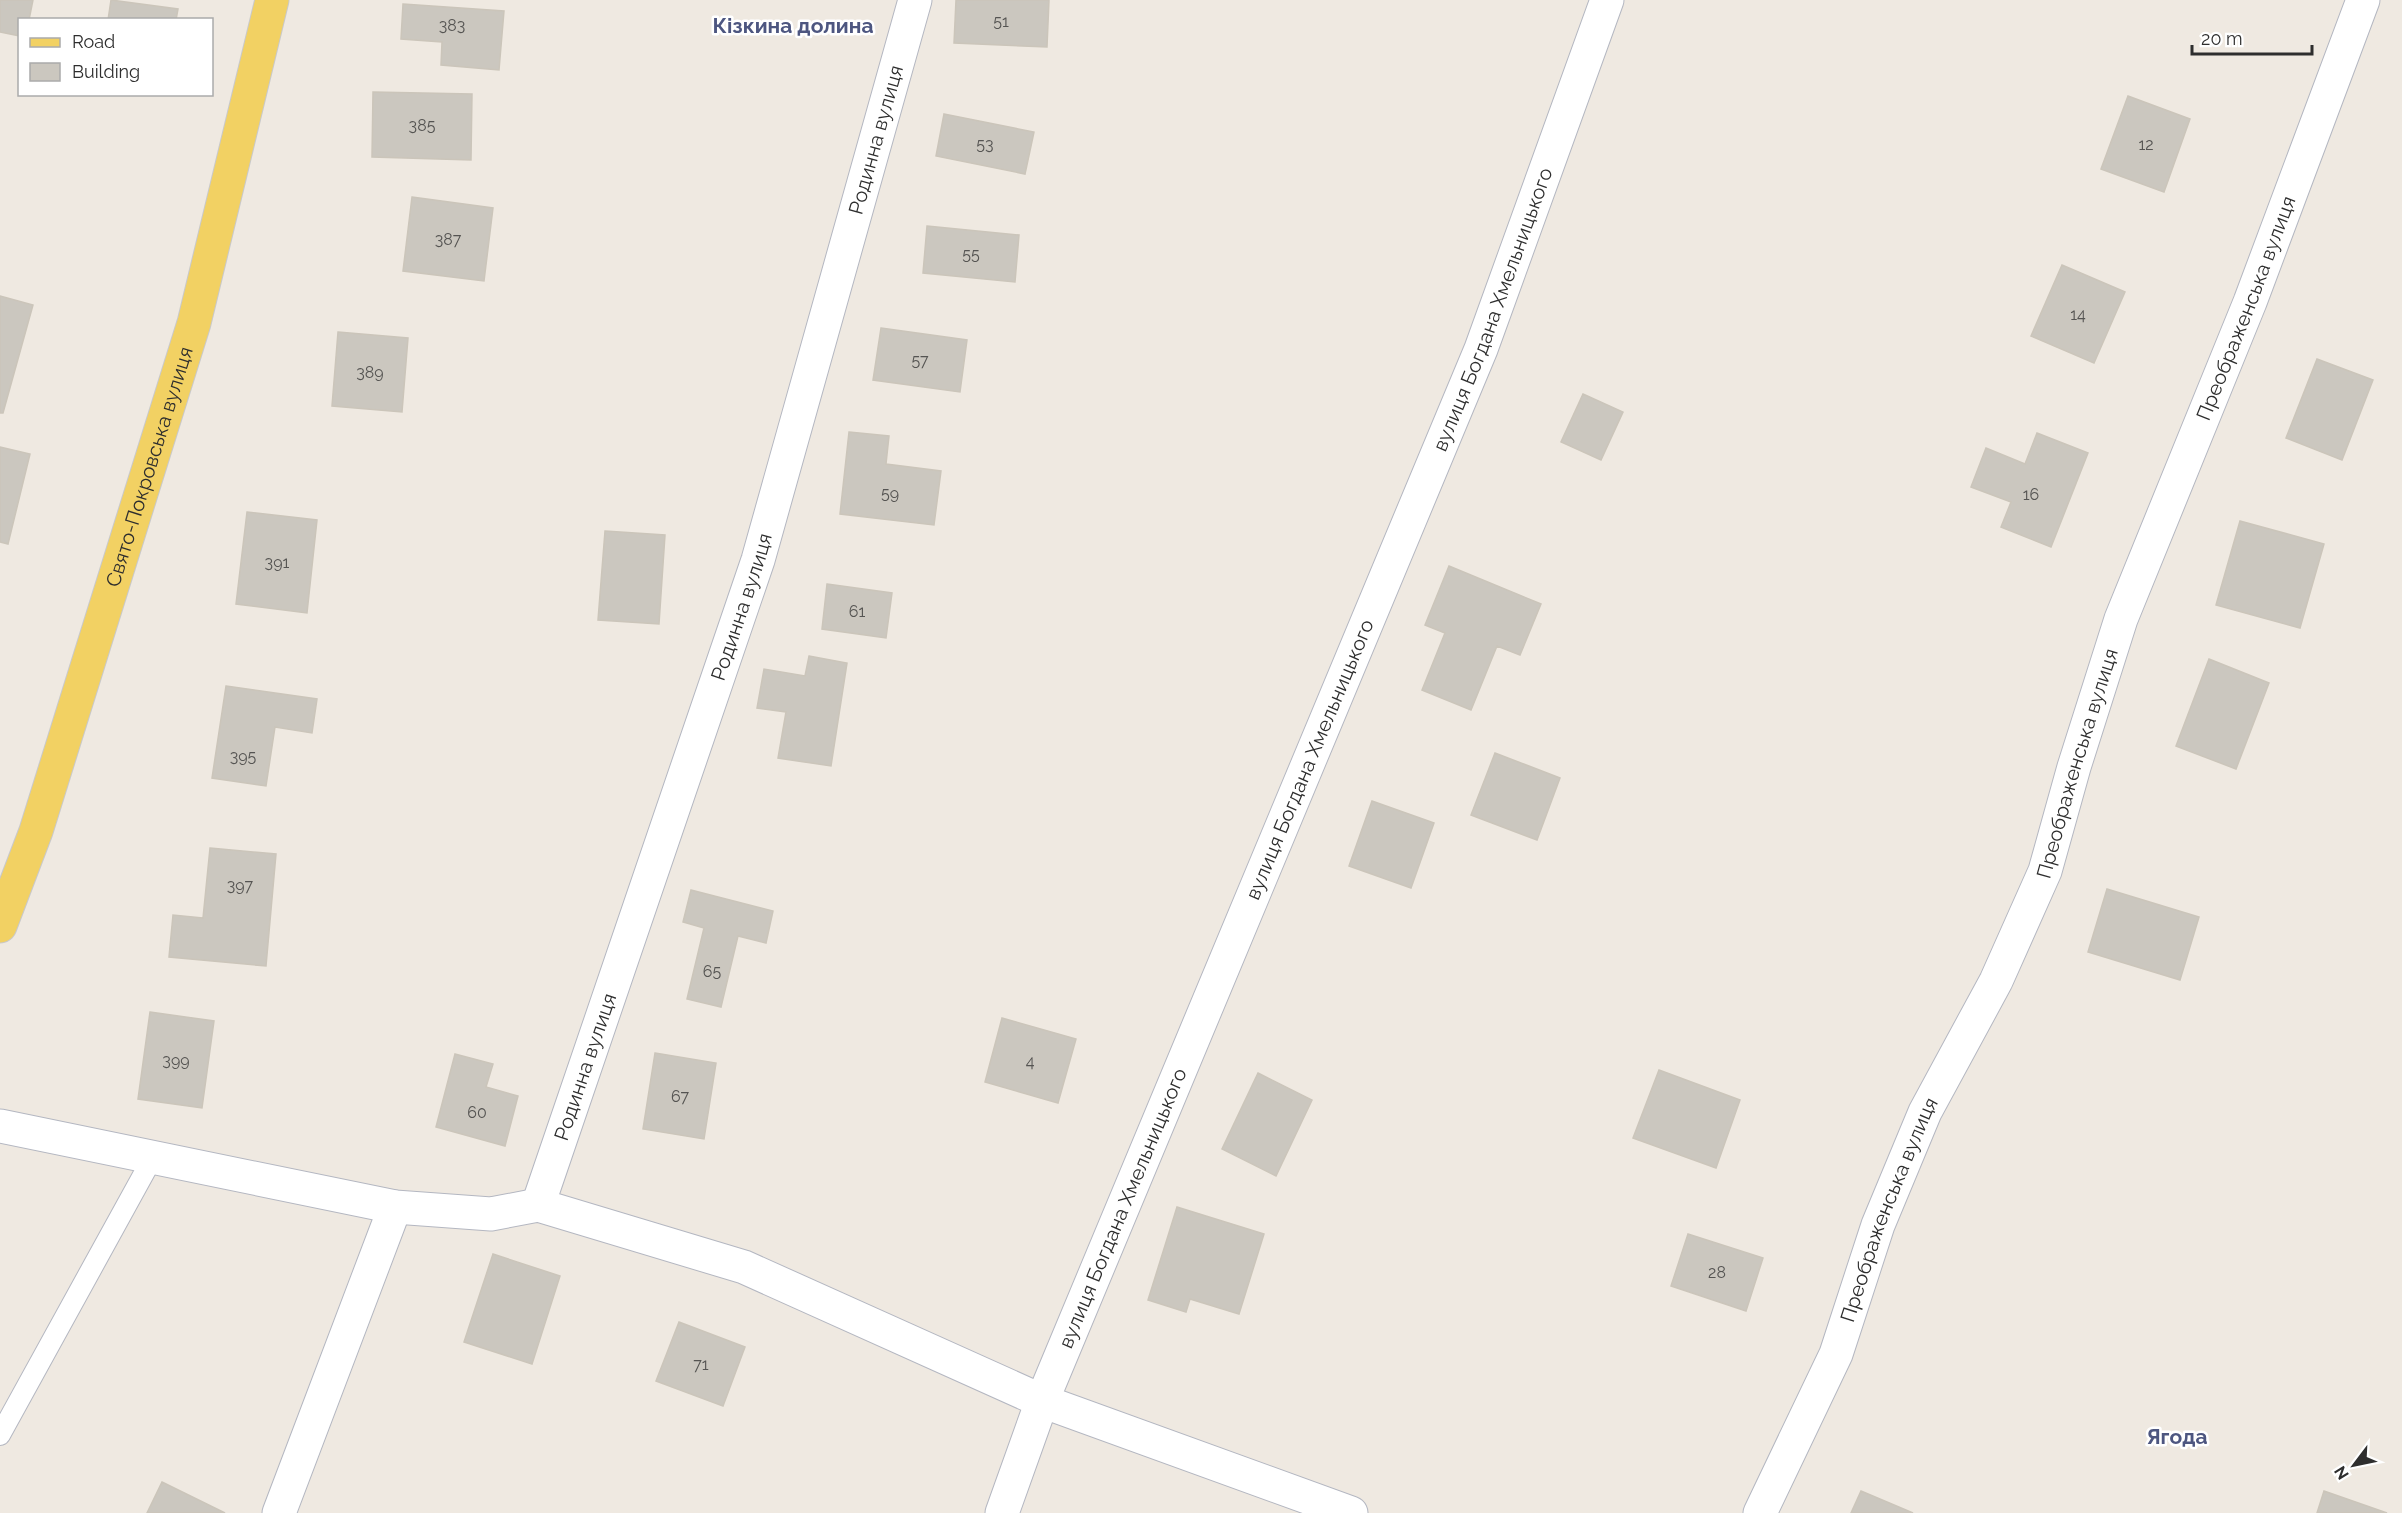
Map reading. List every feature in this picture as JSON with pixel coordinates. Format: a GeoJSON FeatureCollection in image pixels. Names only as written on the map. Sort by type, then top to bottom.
{"type":"FeatureCollection","features":[{"type":"Feature","properties":{"kind":"main road","name":"Свято-Покровська вулиця"},"geometry":{"type":"LineString","coordinates":[[0,926],[36,831],[194,323],[272,0]]}},
{"type":"Feature","properties":{"kind":"street","name":"Родинна вулиця"},"geometry":{"type":"LineString","coordinates":[[538,1205],[758,560],[915,0]]}},
{"type":"Feature","properties":{"kind":"street","name":"вулиця Богдана Хмельницького"},"geometry":{"type":"LineString","coordinates":[[1002,1513],[1042,1401],[1480,349],[1607,0]]}},
{"type":"Feature","properties":{"kind":"street","name":"Преображенська вулиця"},"geometry":{"type":"LineString","coordinates":[[1760,1513],[1836,1354],[1878,1225],[1925,1112],[1996,981],[2045,871],[2074,767],[2121,619],[2250,302],[2364,0]]}},
{"type":"Feature","properties":{"kind":"street"},"geometry":{"type":"LineString","coordinates":[[0,1126],[395,1207],[491,1214],[538,1205],[744,1267],[1042,1401],[1352,1513]]}},
{"type":"Feature","properties":{"kind":"street"},"geometry":{"type":"LineString","coordinates":[[279,1513],[395,1207]]}},
{"type":"Feature","properties":{"kind":"lane"},"geometry":{"type":"LineString","coordinates":[[0,1435],[153,1157]]}},
{"type":"Feature","properties":{"kind":"building"},"geometry":{"type":"Polygon","coordinates":[[[0,0],[33,0],[29,18],[18,18],[18,36],[0,32],[0,0]]]}},
{"type":"Feature","properties":{"kind":"building"},"geometry":{"type":"Polygon","coordinates":[[[111,0],[178,9],[176,18],[108,18],[111,0]]]}},
{"type":"Feature","properties":{"kind":"building"},"geometry":{"type":"Polygon","coordinates":[[[956,0],[1049,0],[1047,47],[954,43],[956,0]]]}},
{"type":"Feature","properties":{"kind":"building"},"geometry":{"type":"Polygon","coordinates":[[[403,4],[504,11],[499,70],[441,65],[442,42],[401,39],[403,4]]]}},
{"type":"Feature","properties":{"kind":"building"},"geometry":{"type":"Polygon","coordinates":[[[373,92],[472,94],[471,160],[372,157],[373,92]]]}},
{"type":"Feature","properties":{"kind":"building"},"geometry":{"type":"Polygon","coordinates":[[[2128,96],[2190,119],[2164,192],[2101,169],[2128,96]]]}},
{"type":"Feature","properties":{"kind":"building"},"geometry":{"type":"Polygon","coordinates":[[[944,114],[1034,132],[1025,174],[936,156],[944,114]]]}},
{"type":"Feature","properties":{"kind":"building"},"geometry":{"type":"Polygon","coordinates":[[[412,197],[493,208],[484,281],[403,271],[412,197]]]}},
{"type":"Feature","properties":{"kind":"building"},"geometry":{"type":"Polygon","coordinates":[[[927,226],[1019,235],[1015,282],[923,273],[927,226]]]}},
{"type":"Feature","properties":{"kind":"building"},"geometry":{"type":"Polygon","coordinates":[[[2062,265],[2125,292],[2094,363],[2031,336],[2062,265]]]}},
{"type":"Feature","properties":{"kind":"building"},"geometry":{"type":"Polygon","coordinates":[[[0,296],[33,305],[3,413],[0,413],[0,296]]]}},
{"type":"Feature","properties":{"kind":"building"},"geometry":{"type":"Polygon","coordinates":[[[881,328],[967,340],[960,392],[873,380],[881,328]]]}},
{"type":"Feature","properties":{"kind":"building"},"geometry":{"type":"Polygon","coordinates":[[[338,332],[408,338],[402,412],[332,406],[338,332]]]}},
{"type":"Feature","properties":{"kind":"building"},"geometry":{"type":"Polygon","coordinates":[[[2317,359],[2373,380],[2342,460],[2286,438],[2317,359]]]}},
{"type":"Feature","properties":{"kind":"building"},"geometry":{"type":"Polygon","coordinates":[[[1583,394],[1623,412],[1601,460],[1561,442],[1583,394]]]}},
{"type":"Feature","properties":{"kind":"building"},"geometry":{"type":"Polygon","coordinates":[[[849,432],[889,436],[886,464],[941,471],[934,525],[840,514],[849,432]]]}},
{"type":"Feature","properties":{"kind":"building"},"geometry":{"type":"Polygon","coordinates":[[[2037,433],[2088,453],[2051,547],[2001,527],[2011,502],[1971,487],[1986,448],[2025,464],[2037,433]]]}},
{"type":"Feature","properties":{"kind":"building"},"geometry":{"type":"Polygon","coordinates":[[[0,447],[30,454],[8,544],[0,542],[0,447]]]}},
{"type":"Feature","properties":{"kind":"building"},"geometry":{"type":"Polygon","coordinates":[[[247,512],[317,520],[307,613],[236,604],[247,512]]]}},
{"type":"Feature","properties":{"kind":"building"},"geometry":{"type":"Polygon","coordinates":[[[2240,521],[2324,544],[2300,628],[2216,605],[2240,521]]]}},
{"type":"Feature","properties":{"kind":"building"},"geometry":{"type":"Polygon","coordinates":[[[605,531],[665,535],[659,624],[598,620],[605,531]]]}},
{"type":"Feature","properties":{"kind":"building"},"geometry":{"type":"Polygon","coordinates":[[[1449,566],[1541,604],[1520,655],[1497,646],[1471,710],[1422,690],[1445,633],[1425,625],[1449,566]]]}},
{"type":"Feature","properties":{"kind":"building"},"geometry":{"type":"Polygon","coordinates":[[[827,584],[892,593],[886,638],[822,629],[827,584]]]}},
{"type":"Feature","properties":{"kind":"building"},"geometry":{"type":"Polygon","coordinates":[[[809,656],[847,663],[831,766],[778,758],[786,712],[757,708],[764,669],[805,676],[809,656]]]}},
{"type":"Feature","properties":{"kind":"building"},"geometry":{"type":"Polygon","coordinates":[[[2209,659],[2269,683],[2236,769],[2176,746],[2209,659]]]}},
{"type":"Feature","properties":{"kind":"building"},"geometry":{"type":"Polygon","coordinates":[[[226,686],[317,699],[312,733],[275,727],[266,786],[212,778],[226,686]]]}},
{"type":"Feature","properties":{"kind":"building"},"geometry":{"type":"Polygon","coordinates":[[[1495,753],[1560,778],[1537,840],[1471,815],[1495,753]]]}},
{"type":"Feature","properties":{"kind":"building"},"geometry":{"type":"Polygon","coordinates":[[[1372,801],[1434,823],[1411,888],[1349,866],[1372,801]]]}},
{"type":"Feature","properties":{"kind":"building"},"geometry":{"type":"Polygon","coordinates":[[[210,848],[276,854],[266,966],[169,957],[173,915],[203,918],[210,848]]]}},
{"type":"Feature","properties":{"kind":"building"},"geometry":{"type":"Polygon","coordinates":[[[2107,889],[2199,917],[2180,980],[2088,952],[2107,889]]]}},
{"type":"Feature","properties":{"kind":"building"},"geometry":{"type":"Polygon","coordinates":[[[691,890],[773,911],[766,943],[738,936],[721,1007],[687,999],[704,928],[683,922],[691,890]]]}},
{"type":"Feature","properties":{"kind":"building"},"geometry":{"type":"Polygon","coordinates":[[[150,1012],[214,1021],[202,1108],[138,1099],[150,1012]]]}},
{"type":"Feature","properties":{"kind":"building"},"geometry":{"type":"Polygon","coordinates":[[[1002,1018],[1076,1039],[1058,1103],[985,1082],[1002,1018]]]}},
{"type":"Feature","properties":{"kind":"building"},"geometry":{"type":"Polygon","coordinates":[[[655,1053],[716,1063],[704,1139],[643,1129],[655,1053]]]}},
{"type":"Feature","properties":{"kind":"building"},"geometry":{"type":"Polygon","coordinates":[[[455,1054],[493,1064],[486,1087],[518,1096],[505,1146],[436,1127],[455,1054]]]}},
{"type":"Feature","properties":{"kind":"building"},"geometry":{"type":"Polygon","coordinates":[[[1659,1070],[1740,1100],[1716,1168],[1633,1138],[1659,1070]]]}},
{"type":"Feature","properties":{"kind":"building"},"geometry":{"type":"Polygon","coordinates":[[[1258,1073],[1312,1100],[1276,1176],[1222,1149],[1258,1073]]]}},
{"type":"Feature","properties":{"kind":"building"},"geometry":{"type":"Polygon","coordinates":[[[1177,1207],[1264,1234],[1239,1314],[1190,1299],[1186,1312],[1148,1300],[1177,1207]]]}},
{"type":"Feature","properties":{"kind":"building"},"geometry":{"type":"Polygon","coordinates":[[[1688,1234],[1763,1258],[1746,1311],[1671,1286],[1688,1234]]]}},
{"type":"Feature","properties":{"kind":"building"},"geometry":{"type":"Polygon","coordinates":[[[493,1254],[560,1276],[532,1364],[464,1342],[493,1254]]]}},
{"type":"Feature","properties":{"kind":"building"},"geometry":{"type":"Polygon","coordinates":[[[679,1322],[745,1347],[723,1406],[656,1381],[679,1322]]]}},
{"type":"Feature","properties":{"kind":"building"},"geometry":{"type":"Polygon","coordinates":[[[162,1482],[225,1513],[147,1513],[162,1482]]]}},
{"type":"Feature","properties":{"kind":"building"},"geometry":{"type":"Polygon","coordinates":[[[1861,1491],[1913,1513],[1851,1513],[1861,1491]]]}},
{"type":"Feature","properties":{"kind":"building"},"geometry":{"type":"Polygon","coordinates":[[[2324,1491],[2387,1513],[2317,1513],[2324,1491]]]}},
{"type":"Feature","properties":{"kind":"district","name":"Кізкина долина"},"geometry":{"type":"Point","coordinates":[793,25]}},
{"type":"Feature","properties":{"kind":"district","name":"Ягода"},"geometry":{"type":"Point","coordinates":[2177,1436]}}]}
